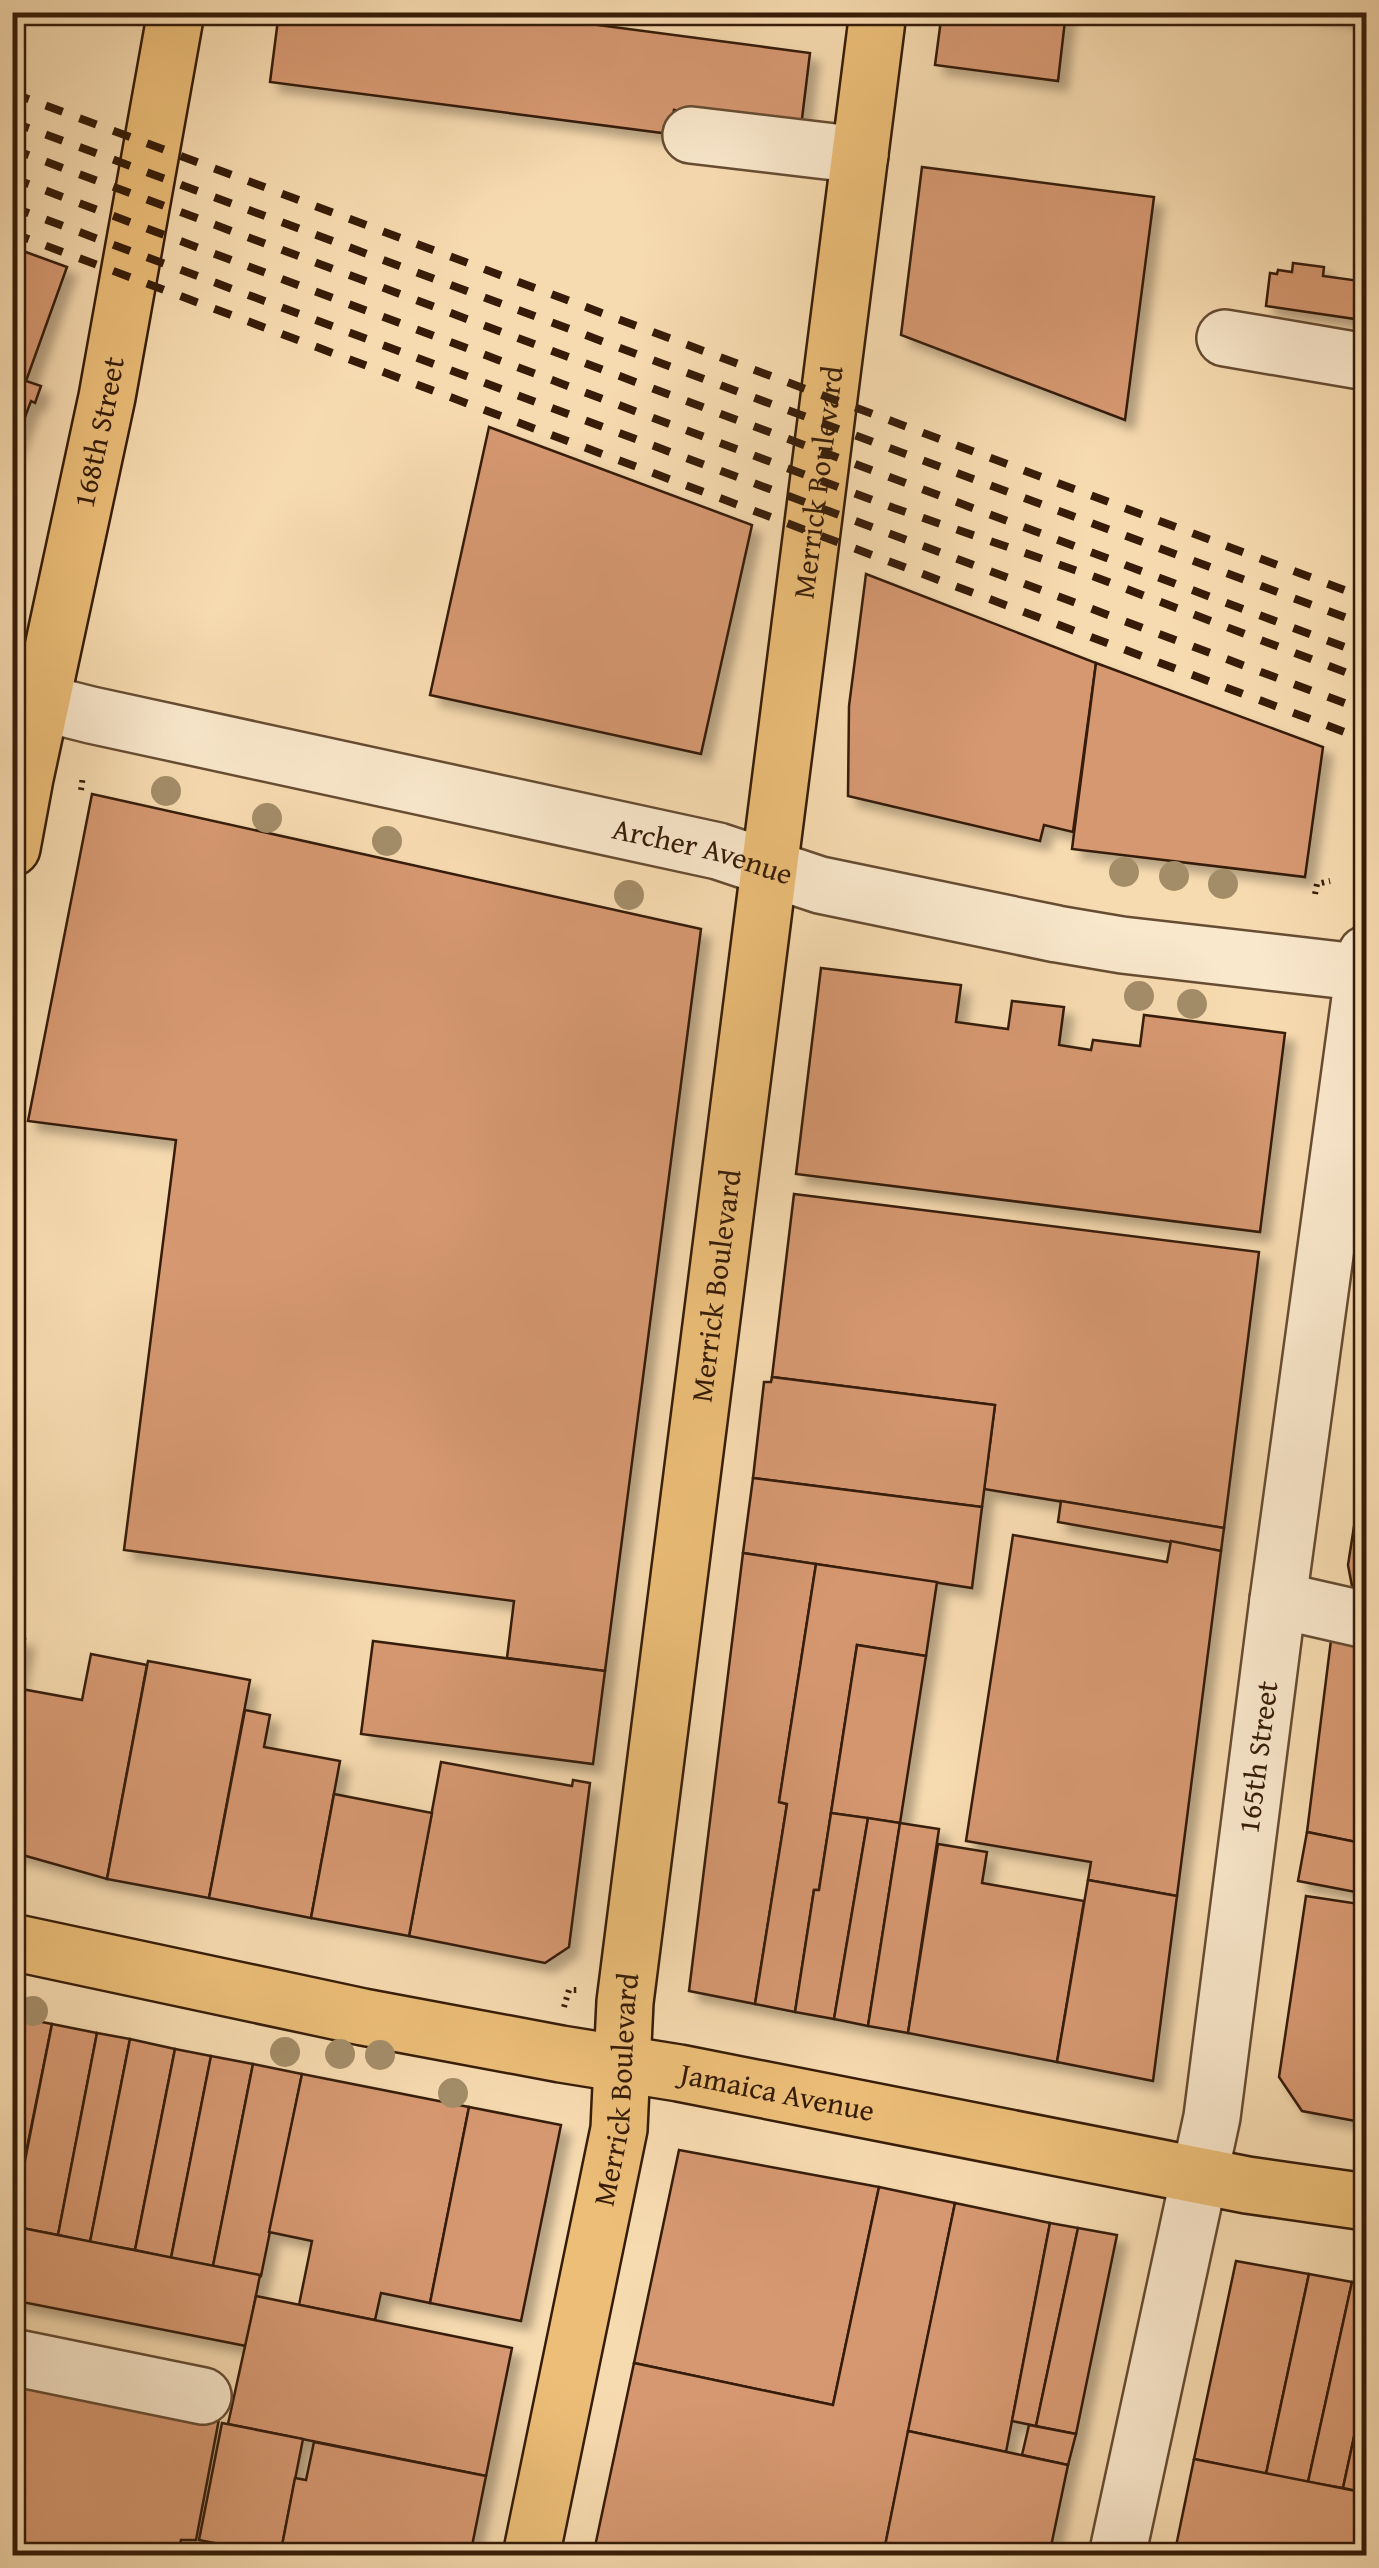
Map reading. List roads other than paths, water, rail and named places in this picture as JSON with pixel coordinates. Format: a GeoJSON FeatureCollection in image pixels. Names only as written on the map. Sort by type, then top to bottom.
{"type":"FeatureCollection","features":[{"type":"Feature","properties":{"kind":"main road","name":"168th Street"},"geometry":{"type":"LineString","coordinates":[[12,848],[27,699],[107,397],[176,12]]}},
{"type":"Feature","properties":{"kind":"main road","name":"Merrick Boulevard"},"geometry":{"type":"LineString","coordinates":[[531,2556],[619,2129],[625,2002],[878,12]]}},
{"type":"Feature","properties":{"kind":"main road","name":"Jamaica Avenue"},"geometry":{"type":"LineString","coordinates":[[12,1942],[363,2017],[697,2076],[1199,2176],[1366,2202]]}},
{"type":"Feature","properties":{"kind":"street"},"geometry":{"type":"LineString","coordinates":[[690,134],[860,155]]}},
{"type":"Feature","properties":{"kind":"street"},"geometry":{"type":"LineString","coordinates":[[1225,338],[1366,362]]}},
{"type":"Feature","properties":{"kind":"street","name":"Archer Avenue"},"geometry":{"type":"LineString","coordinates":[[27,699],[718,851],[820,885],[1087,940],[1366,967]]}},
{"type":"Feature","properties":{"kind":"street","name":"165th Street"},"geometry":{"type":"LineString","coordinates":[[1117,2556],[1212,2117],[1278,1600],[1366,967]]}},
{"type":"Feature","properties":{"kind":"street"},"geometry":{"type":"LineString","coordinates":[[1278,1600],[1366,1620]]}},
{"type":"Feature","properties":{"kind":"street"},"geometry":{"type":"LineString","coordinates":[[12,2357],[204,2396]]}},
{"type":"Feature","properties":{"kind":"railway"},"geometry":{"type":"LineString","coordinates":[[12,93],[1366,598]]}},
{"type":"Feature","properties":{"kind":"railway"},"geometry":{"type":"LineString","coordinates":[[12,122],[1366,625]]}},
{"type":"Feature","properties":{"kind":"railway"},"geometry":{"type":"LineString","coordinates":[[12,149],[1366,655]]}},
{"type":"Feature","properties":{"kind":"railway"},"geometry":{"type":"LineString","coordinates":[[12,178],[1366,680]]}},
{"type":"Feature","properties":{"kind":"railway"},"geometry":{"type":"LineString","coordinates":[[12,207],[1366,711]]}},
{"type":"Feature","properties":{"kind":"railway"},"geometry":{"type":"LineString","coordinates":[[12,233],[1366,740]]}}]}
